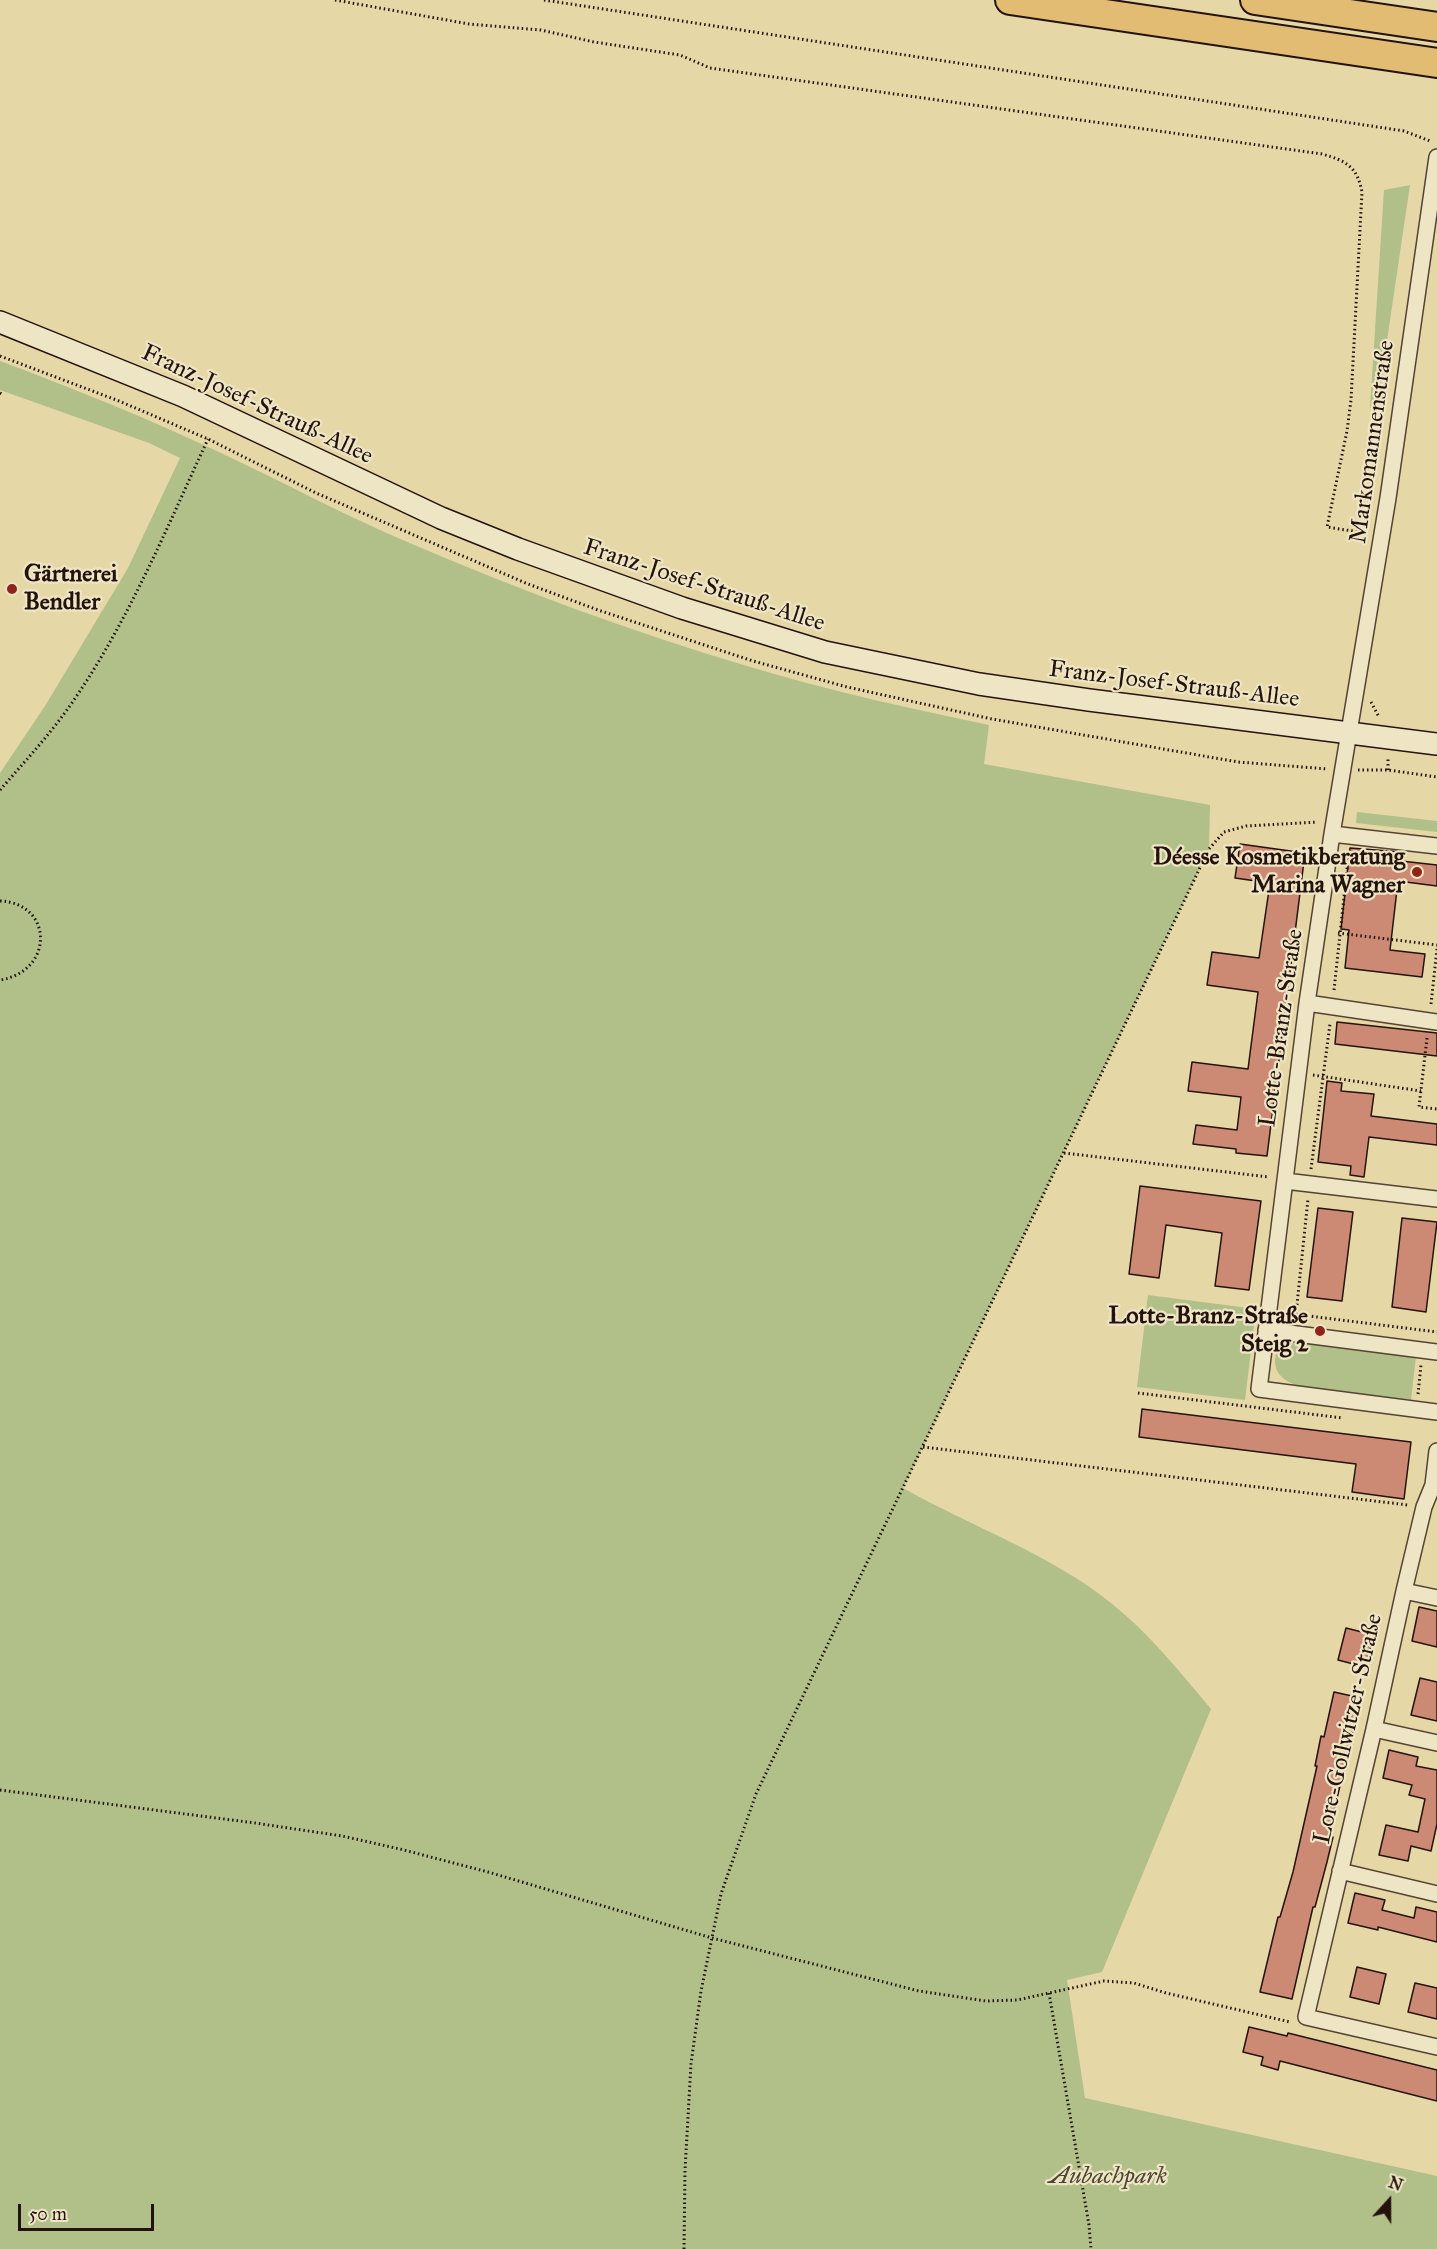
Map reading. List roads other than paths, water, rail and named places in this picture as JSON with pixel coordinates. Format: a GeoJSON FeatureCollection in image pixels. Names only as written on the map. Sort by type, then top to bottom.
{"type":"FeatureCollection","features":[{"type":"Feature","properties":{"kind":"highway"},"geometry":{"type":"LineString","coordinates":[[1010,0],[1437,63]]}},
{"type":"Feature","properties":{"kind":"highway"},"geometry":{"type":"LineString","coordinates":[[1255,0],[1437,27]]}},
{"type":"Feature","properties":{"kind":"street","name":"Markomannenstraße"},"geometry":{"type":"LineString","coordinates":[[1350,732],[1382,536],[1437,157]]}},
{"type":"Feature","properties":{"kind":"street","name":"Franz-Josef-Strauß-Allee"},"geometry":{"type":"LineString","coordinates":[[0,322],[183,396],[441,518],[518,549],[682,608],[794,643],[883,666],[979,684],[1101,702],[1437,744]]}},
{"type":"Feature","properties":{"kind":"street","name":"Lotte-Branz-Straße"},"geometry":{"type":"LineString","coordinates":[[1350,732],[1307,1003],[1259,1389],[1437,1412]]}},
{"type":"Feature","properties":{"kind":"street"},"geometry":{"type":"LineString","coordinates":[[1333,828],[1350,835],[1437,846]]}},
{"type":"Feature","properties":{"kind":"street"},"geometry":{"type":"LineString","coordinates":[[1307,1003],[1437,1022]]}},
{"type":"Feature","properties":{"kind":"street"},"geometry":{"type":"LineString","coordinates":[[1285,1181],[1437,1199]]}},
{"type":"Feature","properties":{"kind":"street"},"geometry":{"type":"LineString","coordinates":[[1266,1330],[1430,1351]]}},
{"type":"Feature","properties":{"kind":"street","name":"Lore-Gollwitzer-Straße"},"geometry":{"type":"LineString","coordinates":[[1437,1451],[1433,1485],[1424,1507],[1306,2017],[1437,2047]]}},
{"type":"Feature","properties":{"kind":"street"},"geometry":{"type":"LineString","coordinates":[[1404,1591],[1437,1598]]}},
{"type":"Feature","properties":{"kind":"street"},"geometry":{"type":"LineString","coordinates":[[1374,1729],[1437,1743]]}},
{"type":"Feature","properties":{"kind":"street"},"geometry":{"type":"LineString","coordinates":[[1340,1871],[1437,1894]]}},
{"type":"Feature","properties":{"kind":"place","name":"Gärtnerei Bendler"},"geometry":{"type":"Point","coordinates":[12,589]}},
{"type":"Feature","properties":{"kind":"place","name":"Déesse Kosmetikberatung Marina Wagner"},"geometry":{"type":"Point","coordinates":[1417,872]}},
{"type":"Feature","properties":{"kind":"place","name":"Lotte-Branz-Straße Steig 2"},"geometry":{"type":"Point","coordinates":[1320,1331]}},
{"type":"Feature","properties":{"kind":"park label","name":"Aubachpark"},"geometry":{"type":"Point","coordinates":[1108,2177]}}]}
